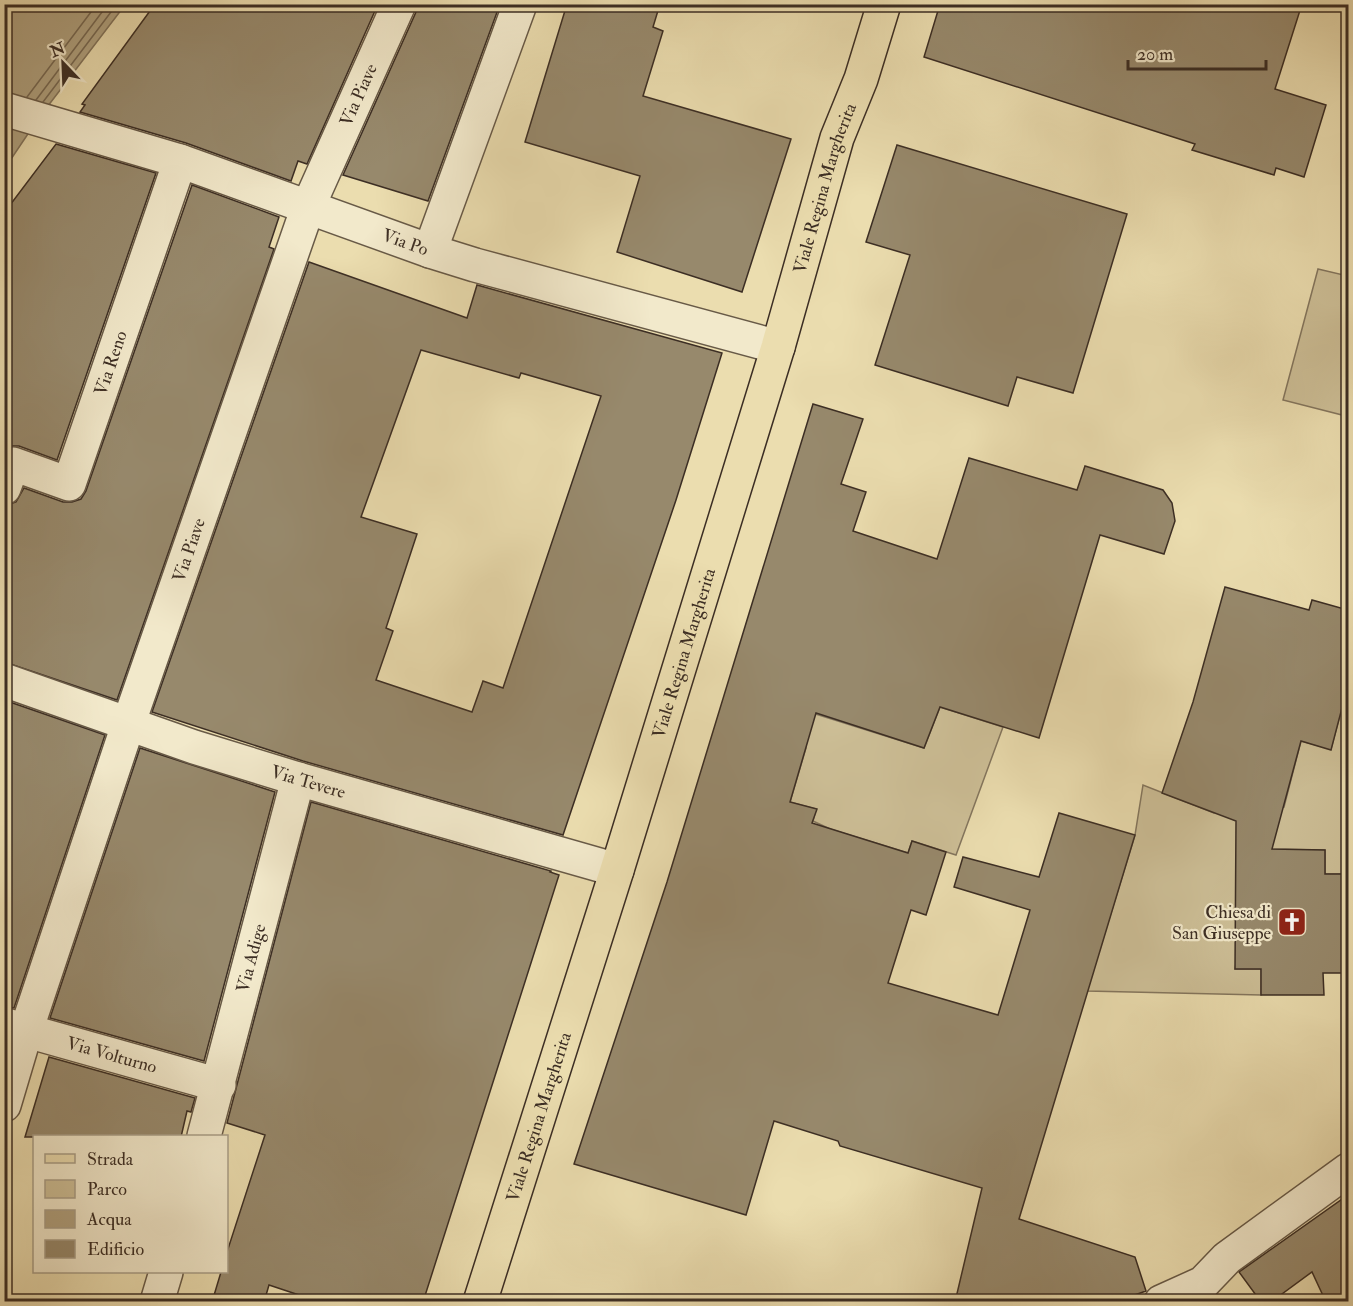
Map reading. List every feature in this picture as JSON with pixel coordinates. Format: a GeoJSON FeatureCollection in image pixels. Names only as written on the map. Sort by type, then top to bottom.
{"type":"FeatureCollection","features":[{"type":"Feature","properties":{"kind":"main road","name":"Viale Regina Margherita"},"geometry":{"type":"LineString","coordinates":[[480,1302],[617,870],[778,347],[837,138],[861,79],[884,4]]}},
{"type":"Feature","properties":{"kind":"street","name":"Via Piave"},"geometry":{"type":"LineString","coordinates":[[4,1105],[15,1028],[129,722],[308,207],[399,4]]}},
{"type":"Feature","properties":{"kind":"street"},"geometry":{"type":"LineString","coordinates":[[430,251],[520,4]]}},
{"type":"Feature","properties":{"kind":"street","name":"Via Po"},"geometry":{"type":"LineString","coordinates":[[4,109],[180,161],[475,265],[778,347]]}},
{"type":"Feature","properties":{"kind":"street","name":"Via Reno"},"geometry":{"type":"LineString","coordinates":[[4,488],[13,464],[69,484],[180,161]]}},
{"type":"Feature","properties":{"kind":"street","name":"Via Tevere"},"geometry":{"type":"LineString","coordinates":[[4,680],[129,722],[194,747],[617,870]]}},
{"type":"Feature","properties":{"kind":"street","name":"Via Adige"},"geometry":{"type":"LineString","coordinates":[[205,1135],[298,779]]}},
{"type":"Feature","properties":{"kind":"street","name":"Via Volturno"},"geometry":{"type":"LineString","coordinates":[[15,1028],[219,1085]]}},
{"type":"Feature","properties":{"kind":"street"},"geometry":{"type":"LineString","coordinates":[[1161,1302],[1203,1283],[1227,1258],[1348,1170]]}},
{"type":"Feature","properties":{"kind":"street"},"geometry":{"type":"LineString","coordinates":[[158,1302],[166,1273]]}},
{"type":"Feature","properties":{"kind":"green space"},"geometry":{"type":"Polygon","coordinates":[[[1318,269],[1348,276],[1348,406],[1346,416],[1283,400],[1318,269]]]}},
{"type":"Feature","properties":{"kind":"green space"},"geometry":{"type":"Polygon","coordinates":[[[1348,685],[1348,874],[1325,874],[1325,850],[1257,849],[1235,969],[1261,969],[1261,995],[1087,991],[1135,835],[1143,785],[1214,813],[1223,787],[1284,807],[1301,741],[1331,749],[1348,685]]]}},
{"type":"Feature","properties":{"kind":"green space"},"geometry":{"type":"Polygon","coordinates":[[[940,707],[1003,727],[956,855],[912,841],[908,853],[830,829],[813,821],[816,809],[790,802],[806,748],[802,726],[806,711],[924,748],[940,707]]]}},
{"type":"Feature","properties":{"kind":"water"},"geometry":{"type":"Polygon","coordinates":[[[5,5],[125,5],[38,119],[5,168],[5,5]]]}},
{"type":"Feature","properties":{"kind":"building"},"geometry":{"type":"Polygon","coordinates":[[[155,4],[378,4],[307,164],[298,161],[291,181],[186,143],[80,112],[85,105],[82,104],[155,4]]]}},
{"type":"Feature","properties":{"kind":"building"},"geometry":{"type":"Polygon","coordinates":[[[417,4],[500,4],[428,201],[343,175],[416,12],[417,4]]]}},
{"type":"Feature","properties":{"kind":"building"},"geometry":{"type":"Polygon","coordinates":[[[567,4],[660,4],[653,27],[663,31],[643,96],[791,139],[742,292],[617,252],[640,176],[525,142],[567,4]]]}},
{"type":"Feature","properties":{"kind":"building"},"geometry":{"type":"Polygon","coordinates":[[[940,4],[1302,4],[1275,89],[1326,105],[1304,177],[1276,168],[1274,175],[1192,150],[1195,144],[924,57],[940,4]]]}},
{"type":"Feature","properties":{"kind":"building"},"geometry":{"type":"Polygon","coordinates":[[[56,144],[156,173],[57,460],[19,446],[4,448],[4,213],[56,144]]]}},
{"type":"Feature","properties":{"kind":"building"},"geometry":{"type":"Polygon","coordinates":[[[897,145],[1127,214],[1073,393],[1017,377],[1008,406],[875,365],[910,255],[866,242],[897,145]]]}},
{"type":"Feature","properties":{"kind":"building"},"geometry":{"type":"Polygon","coordinates":[[[192,185],[279,217],[269,247],[274,249],[117,700],[4,662],[4,506],[16,502],[24,488],[63,502],[81,499],[86,491],[192,185]]]}},
{"type":"Feature","properties":{"kind":"building"},"geometry":{"type":"Polygon","coordinates":[[[309,262],[467,318],[477,285],[722,353],[676,500],[563,835],[303,761],[152,712],[309,262]],[[421,350],[361,517],[417,534],[386,628],[393,631],[376,680],[472,712],[483,681],[503,688],[601,396],[521,373],[519,378],[421,350]]]}},
{"type":"Feature","properties":{"kind":"building"},"geometry":{"type":"Polygon","coordinates":[[[813,404],[863,419],[841,484],[866,492],[853,531],[937,559],[969,458],[1077,490],[1085,466],[1163,490],[1172,503],[1175,521],[1164,554],[1100,535],[1039,738],[940,707],[924,748],[816,713],[790,802],[817,809],[812,823],[908,853],[912,841],[946,852],[926,915],[911,910],[888,983],[998,1015],[1030,910],[954,887],[963,857],[1039,877],[1059,813],[1135,835],[1019,1219],[1135,1257],[1146,1291],[1115,1302],[955,1302],[982,1188],[840,1146],[838,1141],[774,1121],[746,1215],[574,1164],[667,882],[813,404]]]}},
{"type":"Feature","properties":{"kind":"building"},"geometry":{"type":"Polygon","coordinates":[[[1225,587],[1309,610],[1312,600],[1348,610],[1348,685],[1331,750],[1301,741],[1272,849],[1325,850],[1325,874],[1348,874],[1348,973],[1323,973],[1324,995],[1261,995],[1261,969],[1235,969],[1236,821],[1162,793],[1193,702],[1225,587]]]}},
{"type":"Feature","properties":{"kind":"building"},"geometry":{"type":"Polygon","coordinates":[[[4,700],[105,735],[14,1008],[4,1007],[4,700]]]}},
{"type":"Feature","properties":{"kind":"building"},"geometry":{"type":"Polygon","coordinates":[[[140,748],[275,792],[204,1061],[50,1018],[140,748]]]}},
{"type":"Feature","properties":{"kind":"building"},"geometry":{"type":"Polygon","coordinates":[[[311,802],[559,875],[423,1302],[320,1302],[269,1285],[264,1302],[212,1302],[221,1273],[228,1273],[228,1249],[265,1135],[227,1123],[311,802]]]}},
{"type":"Feature","properties":{"kind":"building"},"geometry":{"type":"Polygon","coordinates":[[[49,1057],[195,1098],[191,1112],[187,1111],[181,1135],[33,1135],[33,1137],[25,1137],[49,1057]]]}},
{"type":"Feature","properties":{"kind":"building"},"geometry":{"type":"Polygon","coordinates":[[[1348,1195],[1348,1302],[1326,1302],[1312,1272],[1271,1302],[1261,1302],[1239,1272],[1348,1195]]]}},
{"type":"Feature","properties":{"kind":"place","name":"Chiesa di San Giuseppe"},"geometry":{"type":"Point","coordinates":[1292,922]}}]}
